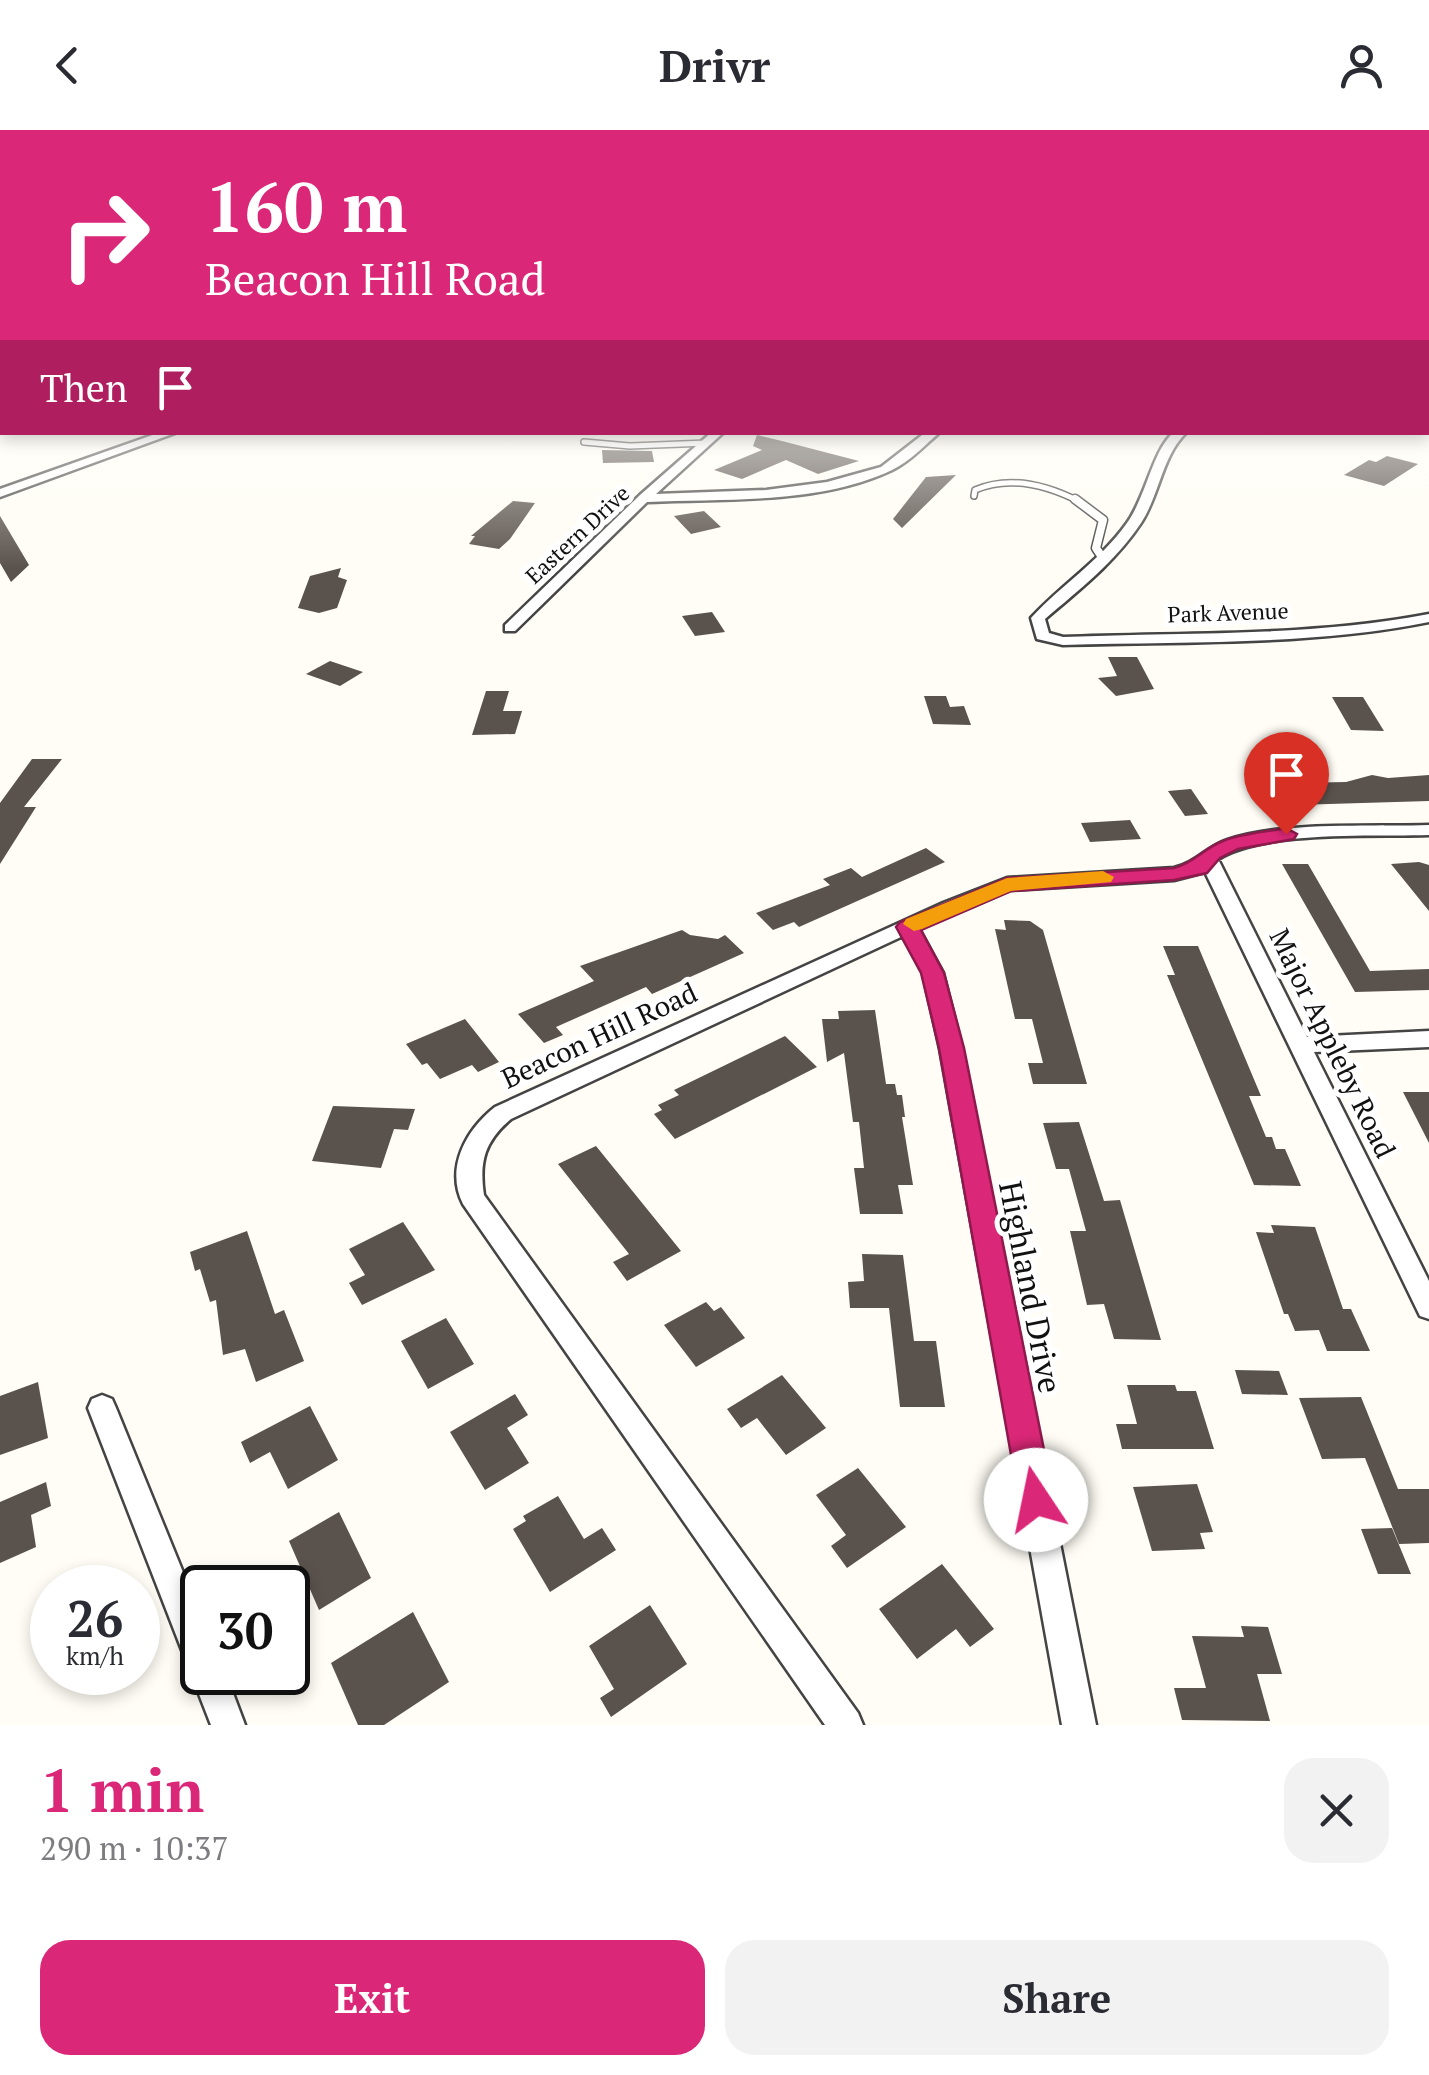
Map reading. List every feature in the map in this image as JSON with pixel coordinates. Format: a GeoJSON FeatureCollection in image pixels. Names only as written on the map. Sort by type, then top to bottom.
{"type":"FeatureCollection","features":[{"type":"Feature","properties":{"kind":"street"},"geometry":{"type":"LineString","coordinates":[[0,492],[163,435]]}},
{"type":"Feature","properties":{"kind":"street","name":"Eastern Drive"},"geometry":{"type":"LineString","coordinates":[[510,628],[644,498],[716,435]]}},
{"type":"Feature","properties":{"kind":"street"},"geometry":{"type":"LineString","coordinates":[[644,498],[786,490],[853,480],[894,464],[929,435]]}},
{"type":"Feature","properties":{"kind":"street"},"geometry":{"type":"LineString","coordinates":[[1104,560],[1116,549],[1155,484],[1161,450],[1178,435]]}},
{"type":"Feature","properties":{"kind":"street","name":"Park Avenue"},"geometry":{"type":"LineString","coordinates":[[1104,560],[1037,623],[1042,636],[1063,641],[1290,633],[1394,625],[1429,618]]}},
{"type":"Feature","properties":{"kind":"street","name":"Beacon Hill Road"},"geometry":{"type":"LineString","coordinates":[[846,1725],[472,1197],[469,1153],[482,1128],[503,1113],[1007,884],[1174,874],[1199,868],[1233,844],[1286,834],[1429,830]]}},
{"type":"Feature","properties":{"kind":"street","name":"Major Appleby Road"},"geometry":{"type":"LineString","coordinates":[[1208,858],[1429,1308]]}},
{"type":"Feature","properties":{"kind":"street","name":"Highland Drive"},"geometry":{"type":"LineString","coordinates":[[908,927],[932,973],[951,1048],[1079,1725]]}},
{"type":"Feature","properties":{"kind":"street"},"geometry":{"type":"LineString","coordinates":[[1302,1046],[1429,1039]]}},
{"type":"Feature","properties":{"kind":"street"},"geometry":{"type":"LineString","coordinates":[[102,1408],[180,1603]]}},
{"type":"Feature","properties":{"kind":"street"},"geometry":{"type":"LineString","coordinates":[[217,1695],[228,1725]]}},
{"type":"Feature","properties":{"kind":"lane"},"geometry":{"type":"LineString","coordinates":[[584,442],[630,446],[707,443]]}},
{"type":"Feature","properties":{"kind":"lane"},"geometry":{"type":"LineString","coordinates":[[974,496],[975,490],[987,484],[1020,480],[1091,509],[1103,520],[1096,548],[1104,560]]}},
{"type":"Feature","properties":{"kind":"building"},"geometry":{"type":"Polygon","coordinates":[[[757,435],[859,461],[818,474],[786,460],[742,479],[714,470],[762,450],[753,446],[757,435]]]}},
{"type":"Feature","properties":{"kind":"building"},"geometry":{"type":"Polygon","coordinates":[[[602,450],[652,451],[654,462],[603,463],[602,450]]]}},
{"type":"Feature","properties":{"kind":"building"},"geometry":{"type":"Polygon","coordinates":[[[1387,456],[1418,464],[1384,486],[1344,475],[1369,460],[1376,462],[1387,456]]]}},
{"type":"Feature","properties":{"kind":"building"},"geometry":{"type":"Polygon","coordinates":[[[956,475],[902,528],[893,519],[926,477],[956,475]]]}},
{"type":"Feature","properties":{"kind":"building"},"geometry":{"type":"Polygon","coordinates":[[[513,501],[535,503],[510,539],[499,549],[469,544],[475,536],[471,536],[513,501]]]}},
{"type":"Feature","properties":{"kind":"building"},"geometry":{"type":"Polygon","coordinates":[[[704,511],[721,527],[691,534],[674,516],[704,511]]]}},
{"type":"Feature","properties":{"kind":"building"},"geometry":{"type":"Polygon","coordinates":[[[0,516],[29,565],[11,582],[0,563],[0,516]]]}},
{"type":"Feature","properties":{"kind":"building"},"geometry":{"type":"Polygon","coordinates":[[[341,568],[338,577],[347,580],[337,608],[319,613],[298,608],[310,576],[341,568]]]}},
{"type":"Feature","properties":{"kind":"building"},"geometry":{"type":"Polygon","coordinates":[[[712,612],[725,632],[695,636],[682,616],[712,612]]]}},
{"type":"Feature","properties":{"kind":"building"},"geometry":{"type":"Polygon","coordinates":[[[1108,657],[1137,657],[1154,689],[1116,696],[1098,678],[1117,676],[1108,657]]]}},
{"type":"Feature","properties":{"kind":"building"},"geometry":{"type":"Polygon","coordinates":[[[330,661],[363,672],[340,686],[306,674],[330,661]]]}},
{"type":"Feature","properties":{"kind":"building"},"geometry":{"type":"Polygon","coordinates":[[[486,691],[509,691],[503,711],[522,711],[515,734],[472,735],[486,691]]]}},
{"type":"Feature","properties":{"kind":"building"},"geometry":{"type":"Polygon","coordinates":[[[924,696],[946,696],[950,707],[964,706],[971,725],[933,724],[924,696]]]}},
{"type":"Feature","properties":{"kind":"building"},"geometry":{"type":"Polygon","coordinates":[[[1332,697],[1363,697],[1384,731],[1351,730],[1332,697]]]}},
{"type":"Feature","properties":{"kind":"building"},"geometry":{"type":"Polygon","coordinates":[[[32,759],[62,759],[24,807],[36,807],[0,864],[0,803],[32,759]]]}},
{"type":"Feature","properties":{"kind":"building"},"geometry":{"type":"Polygon","coordinates":[[[1372,775],[1429,775],[1429,801],[1262,806],[1249,784],[1346,782],[1372,775]]]}},
{"type":"Feature","properties":{"kind":"building"},"geometry":{"type":"Polygon","coordinates":[[[1191,789],[1208,814],[1185,816],[1168,791],[1191,789]]]}},
{"type":"Feature","properties":{"kind":"building"},"geometry":{"type":"Polygon","coordinates":[[[1130,820],[1141,839],[1090,842],[1081,823],[1130,820]]]}},
{"type":"Feature","properties":{"kind":"building"},"geometry":{"type":"Polygon","coordinates":[[[926,848],[945,862],[799,927],[794,922],[773,930],[756,913],[830,885],[823,879],[851,868],[862,877],[926,848]]]}},
{"type":"Feature","properties":{"kind":"building"},"geometry":{"type":"Polygon","coordinates":[[[1282,864],[1308,864],[1370,971],[1429,969],[1429,990],[1355,992],[1282,864]]]}},
{"type":"Feature","properties":{"kind":"building"},"geometry":{"type":"Polygon","coordinates":[[[1391,864],[1429,865],[1429,911],[1391,864]]]}},
{"type":"Feature","properties":{"kind":"building"},"geometry":{"type":"Polygon","coordinates":[[[1004,920],[1030,921],[1043,930],[1087,1084],[1033,1084],[1028,1063],[1043,1063],[1032,1019],[1015,1019],[995,929],[1006,930],[1004,920]]]}},
{"type":"Feature","properties":{"kind":"building"},"geometry":{"type":"Polygon","coordinates":[[[682,930],[718,939],[725,935],[744,953],[652,994],[646,987],[556,1027],[563,1035],[544,1043],[518,1014],[594,981],[580,966],[682,930]]]}},
{"type":"Feature","properties":{"kind":"building"},"geometry":{"type":"Polygon","coordinates":[[[1163,946],[1198,946],[1261,1096],[1249,1096],[1266,1137],[1272,1137],[1276,1149],[1285,1149],[1301,1186],[1254,1185],[1167,975],[1175,975],[1163,946]]]}},
{"type":"Feature","properties":{"kind":"building"},"geometry":{"type":"Polygon","coordinates":[[[875,1010],[886,1084],[895,1084],[897,1095],[902,1095],[913,1185],[898,1185],[903,1214],[860,1214],[854,1168],[864,1168],[844,1053],[827,1062],[822,1019],[839,1019],[838,1011],[875,1010]]]}},
{"type":"Feature","properties":{"kind":"building"},"geometry":{"type":"Polygon","coordinates":[[[465,1019],[499,1062],[478,1072],[472,1065],[440,1079],[427,1063],[422,1065],[406,1044],[465,1019]]]}},
{"type":"Feature","properties":{"kind":"building"},"geometry":{"type":"Polygon","coordinates":[[[785,1036],[817,1067],[675,1139],[654,1114],[662,1110],[658,1105],[679,1095],[674,1090],[785,1036]]]}},
{"type":"Feature","properties":{"kind":"building"},"geometry":{"type":"Polygon","coordinates":[[[1403,1092],[1429,1092],[1429,1143],[1403,1092]]]}},
{"type":"Feature","properties":{"kind":"building"},"geometry":{"type":"Polygon","coordinates":[[[333,1106],[415,1109],[408,1130],[394,1129],[381,1168],[312,1161],[333,1106]]]}},
{"type":"Feature","properties":{"kind":"building"},"geometry":{"type":"Polygon","coordinates":[[[1079,1122],[1104,1201],[1120,1200],[1161,1340],[1114,1339],[1104,1304],[1087,1305],[1070,1231],[1086,1231],[1069,1169],[1056,1169],[1043,1123],[1079,1122]]]}},
{"type":"Feature","properties":{"kind":"building"},"geometry":{"type":"Polygon","coordinates":[[[596,1146],[681,1251],[627,1281],[613,1262],[629,1254],[558,1164],[596,1146]]]}},
{"type":"Feature","properties":{"kind":"building"},"geometry":{"type":"Polygon","coordinates":[[[403,1222],[435,1270],[362,1305],[349,1283],[365,1275],[349,1249],[403,1222]]]}},
{"type":"Feature","properties":{"kind":"building"},"geometry":{"type":"Polygon","coordinates":[[[1271,1225],[1315,1227],[1343,1309],[1351,1309],[1370,1351],[1327,1351],[1319,1330],[1295,1331],[1288,1314],[1284,1314],[1256,1232],[1274,1233],[1271,1225]]]}},
{"type":"Feature","properties":{"kind":"building"},"geometry":{"type":"Polygon","coordinates":[[[247,1231],[275,1314],[284,1310],[304,1361],[256,1382],[245,1349],[223,1355],[216,1300],[210,1302],[190,1252],[247,1231]]]}},
{"type":"Feature","properties":{"kind":"building"},"geometry":{"type":"Polygon","coordinates":[[[862,1254],[903,1255],[914,1341],[936,1341],[945,1407],[900,1407],[889,1308],[850,1308],[848,1282],[864,1281],[862,1254]]]}},
{"type":"Feature","properties":{"kind":"building"},"geometry":{"type":"Polygon","coordinates":[[[706,1302],[714,1311],[721,1307],[745,1338],[696,1367],[664,1325],[706,1302]]]}},
{"type":"Feature","properties":{"kind":"building"},"geometry":{"type":"Polygon","coordinates":[[[446,1318],[474,1364],[428,1389],[401,1341],[446,1318]]]}},
{"type":"Feature","properties":{"kind":"building"},"geometry":{"type":"Polygon","coordinates":[[[1235,1370],[1279,1371],[1288,1395],[1242,1394],[1235,1370]]]}},
{"type":"Feature","properties":{"kind":"building"},"geometry":{"type":"Polygon","coordinates":[[[782,1375],[826,1428],[786,1455],[757,1418],[741,1428],[727,1409],[782,1375]]]}},
{"type":"Feature","properties":{"kind":"building"},"geometry":{"type":"Polygon","coordinates":[[[38,1382],[48,1438],[0,1455],[0,1396],[38,1382]]]}},
{"type":"Feature","properties":{"kind":"building"},"geometry":{"type":"Polygon","coordinates":[[[1127,1385],[1175,1385],[1177,1391],[1196,1391],[1214,1449],[1122,1449],[1116,1424],[1137,1424],[1127,1385]]]}},
{"type":"Feature","properties":{"kind":"building"},"geometry":{"type":"Polygon","coordinates":[[[515,1394],[528,1415],[507,1428],[529,1463],[485,1490],[450,1432],[515,1394]]]}},
{"type":"Feature","properties":{"kind":"building"},"geometry":{"type":"Polygon","coordinates":[[[1361,1397],[1398,1489],[1429,1489],[1429,1543],[1399,1544],[1365,1458],[1322,1459],[1299,1398],[1361,1397]]]}},
{"type":"Feature","properties":{"kind":"building"},"geometry":{"type":"Polygon","coordinates":[[[310,1406],[338,1460],[288,1489],[270,1452],[250,1463],[241,1442],[310,1406]]]}},
{"type":"Feature","properties":{"kind":"building"},"geometry":{"type":"Polygon","coordinates":[[[858,1468],[906,1527],[847,1568],[831,1546],[846,1535],[816,1495],[858,1468]]]}},
{"type":"Feature","properties":{"kind":"building"},"geometry":{"type":"Polygon","coordinates":[[[46,1482],[51,1506],[31,1515],[36,1547],[0,1563],[0,1502],[46,1482]]]}},
{"type":"Feature","properties":{"kind":"building"},"geometry":{"type":"Polygon","coordinates":[[[1197,1484],[1213,1532],[1200,1533],[1205,1549],[1152,1551],[1133,1487],[1197,1484]]]}},
{"type":"Feature","properties":{"kind":"building"},"geometry":{"type":"Polygon","coordinates":[[[558,1496],[584,1539],[602,1528],[616,1550],[550,1592],[513,1529],[526,1521],[523,1516],[558,1496]]]}},
{"type":"Feature","properties":{"kind":"building"},"geometry":{"type":"Polygon","coordinates":[[[339,1512],[371,1578],[319,1610],[310,1589],[310,1565],[299,1565],[289,1541],[339,1512]]]}},
{"type":"Feature","properties":{"kind":"building"},"geometry":{"type":"Polygon","coordinates":[[[1392,1528],[1411,1574],[1378,1574],[1361,1529],[1392,1528]]]}},
{"type":"Feature","properties":{"kind":"building"},"geometry":{"type":"Polygon","coordinates":[[[942,1564],[994,1629],[970,1647],[956,1629],[917,1659],[879,1609],[942,1564]]]}},
{"type":"Feature","properties":{"kind":"building"},"geometry":{"type":"Polygon","coordinates":[[[650,1605],[687,1664],[611,1717],[600,1698],[614,1689],[589,1646],[650,1605]]]}},
{"type":"Feature","properties":{"kind":"building"},"geometry":{"type":"Polygon","coordinates":[[[413,1612],[449,1682],[384,1725],[358,1725],[331,1663],[413,1612]]]}},
{"type":"Feature","properties":{"kind":"building"},"geometry":{"type":"Polygon","coordinates":[[[1241,1626],[1268,1627],[1282,1674],[1257,1674],[1270,1721],[1182,1720],[1174,1688],[1206,1688],[1192,1636],[1244,1637],[1241,1626]]]}},
{"type":"Feature","properties":{"kind":"slow traffic"},"geometry":{"type":"LineString","coordinates":[[914,924],[1007,884],[1103,877]]}},
{"type":"Feature","properties":{"kind":"route"},"geometry":{"type":"LineString","coordinates":[[1036,1500],[951,1048],[932,973],[908,927],[1007,884],[1174,874],[1199,868],[1212,854],[1233,844],[1286,834]]}}]}
